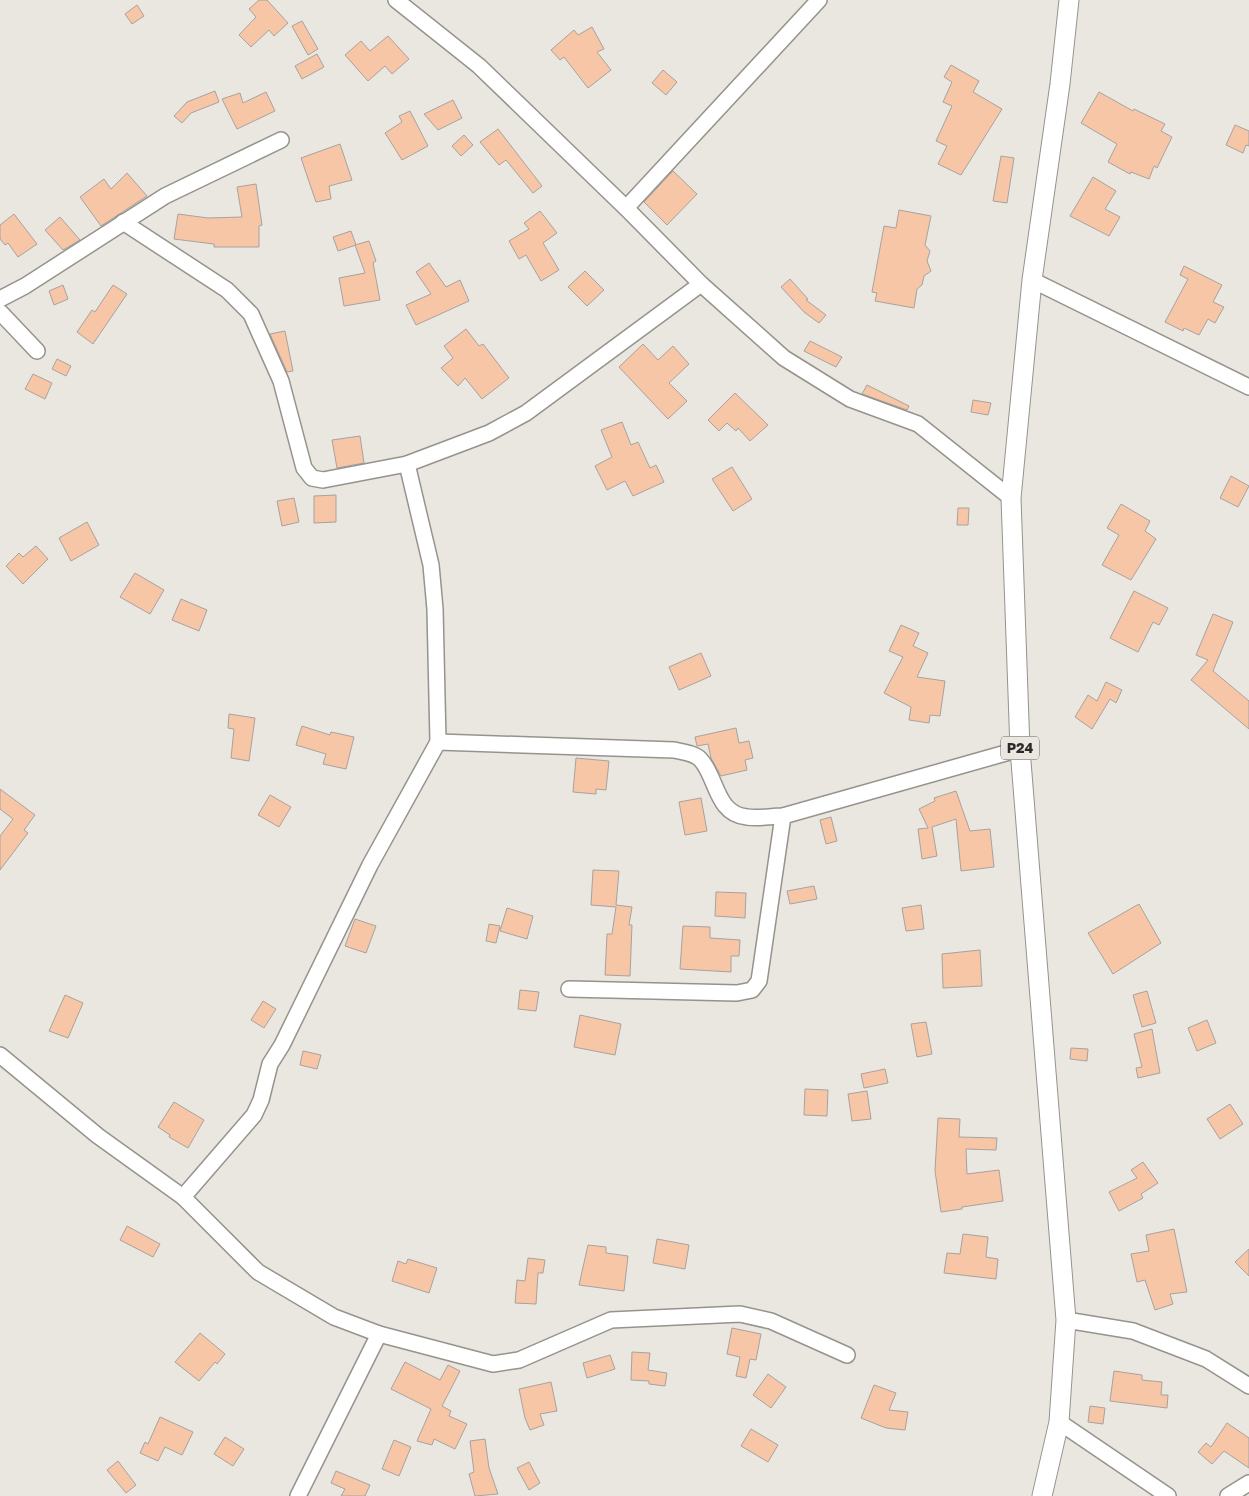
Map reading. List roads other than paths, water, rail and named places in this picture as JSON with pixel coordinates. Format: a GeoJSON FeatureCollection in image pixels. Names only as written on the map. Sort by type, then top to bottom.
{"type":"FeatureCollection","features":[{"type":"Feature","properties":{"kind":"main road","name":"P24"},"geometry":{"type":"LineString","coordinates":[[1042,1496],[1059,1422],[1066,1320],[1020,749],[1012,498],[1032,280],[1060,84],[1069,0]]}},
{"type":"Feature","properties":{"kind":"street"},"geometry":{"type":"LineString","coordinates":[[396,0],[479,66],[626,208],[701,284],[784,358],[850,399],[918,424],[1012,498]]}},
{"type":"Feature","properties":{"kind":"street"},"geometry":{"type":"LineString","coordinates":[[626,208],[819,0]]}},
{"type":"Feature","properties":{"kind":"street"},"geometry":{"type":"LineString","coordinates":[[0,300],[165,196],[281,140]]}},
{"type":"Feature","properties":{"kind":"street"},"geometry":{"type":"LineString","coordinates":[[123,222],[227,290],[251,314],[281,381],[304,468],[312,478],[324,480],[407,464],[489,433],[526,413],[701,284]]}},
{"type":"Feature","properties":{"kind":"street"},"geometry":{"type":"LineString","coordinates":[[1032,280],[1249,388]]}},
{"type":"Feature","properties":{"kind":"street"},"geometry":{"type":"LineString","coordinates":[[0,312],[37,351]]}},
{"type":"Feature","properties":{"kind":"street"},"geometry":{"type":"LineString","coordinates":[[182,1197],[254,1115],[261,1100],[270,1064],[282,1045],[370,865],[438,742],[435,609],[431,565],[407,464]]}},
{"type":"Feature","properties":{"kind":"street"},"geometry":{"type":"LineString","coordinates":[[438,742],[674,750],[700,758],[722,801],[733,813],[746,818],[782,816],[1020,749]]}},
{"type":"Feature","properties":{"kind":"street"},"geometry":{"type":"LineString","coordinates":[[569,988],[737,993],[752,990],[759,981],[782,816]]}},
{"type":"Feature","properties":{"kind":"street"},"geometry":{"type":"LineString","coordinates":[[0,1055],[98,1136],[182,1197],[258,1272],[334,1317],[379,1334],[494,1364],[519,1360],[611,1320],[740,1314],[771,1321],[847,1355]]}},
{"type":"Feature","properties":{"kind":"street"},"geometry":{"type":"LineString","coordinates":[[1066,1320],[1133,1331],[1206,1359],[1249,1386]]}},
{"type":"Feature","properties":{"kind":"street"},"geometry":{"type":"LineString","coordinates":[[298,1496],[379,1334]]}},
{"type":"Feature","properties":{"kind":"street"},"geometry":{"type":"LineString","coordinates":[[1059,1422],[1168,1496]]}},
{"type":"Feature","properties":{"kind":"street"},"geometry":{"type":"LineString","coordinates":[[1228,1496],[1249,1483]]}}]}
